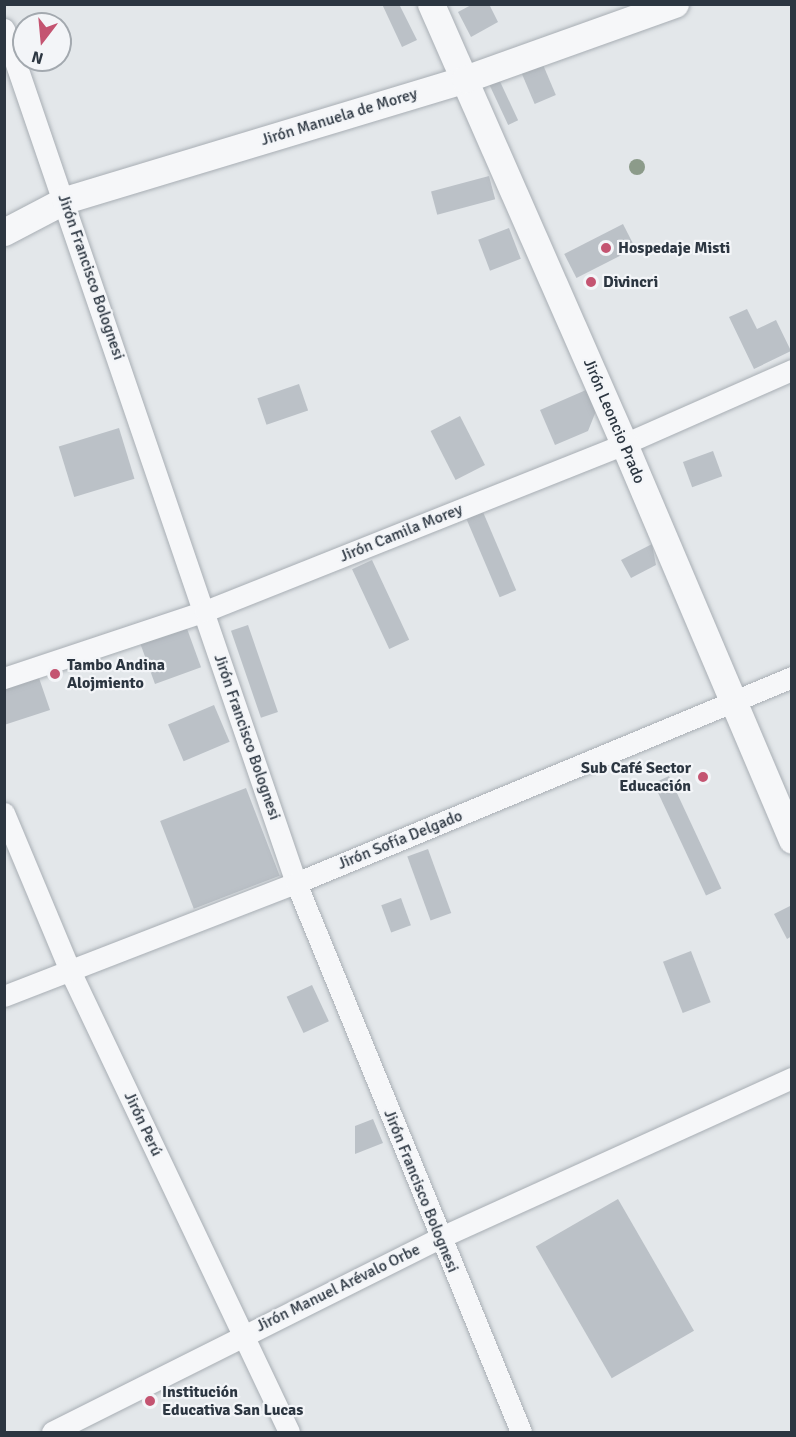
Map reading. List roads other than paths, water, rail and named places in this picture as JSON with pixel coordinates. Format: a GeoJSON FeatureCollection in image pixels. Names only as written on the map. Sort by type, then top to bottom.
{"type":"FeatureCollection","features":[{"type":"Feature","properties":{"kind":"street","name":"Jirón Leoncio Prado"},"geometry":{"type":"LineString","coordinates":[[430,4],[624,444],[792,840]]}},
{"type":"Feature","properties":{"kind":"street","name":"Jirón Manuela de Morey"},"geometry":{"type":"LineString","coordinates":[[4,232],[65,200],[465,79],[675,4]]}},
{"type":"Feature","properties":{"kind":"street","name":"Jirón Francisco Bolognesi"},"geometry":{"type":"LineString","coordinates":[[4,29],[65,200],[296,883],[439,1238],[521,1432]]}},
{"type":"Feature","properties":{"kind":"street","name":"Jirón Camila Morey"},"geometry":{"type":"LineString","coordinates":[[4,678],[205,611],[624,444],[792,370]]}},
{"type":"Feature","properties":{"kind":"street","name":"Jirón Sofía Delgado"},"geometry":{"type":"LineString","coordinates":[[4,996],[71,973],[296,883],[733,704],[792,677]]}},
{"type":"Feature","properties":{"kind":"street","name":"Jirón Perú"},"geometry":{"type":"LineString","coordinates":[[4,813],[71,973],[289,1432]]}},
{"type":"Feature","properties":{"kind":"street","name":"Jirón Manuel Arévalo Orbe"},"geometry":{"type":"LineString","coordinates":[[52,1432],[243,1334],[439,1238],[792,1078]]}},
{"type":"Feature","properties":{"kind":"place","name":"Hospedaje Misti"},"geometry":{"type":"Point","coordinates":[606,248]}},
{"type":"Feature","properties":{"kind":"place","name":"Divincri"},"geometry":{"type":"Point","coordinates":[591,282]}},
{"type":"Feature","properties":{"kind":"place","name":"Tambo Andina Alojmiento"},"geometry":{"type":"Point","coordinates":[55,674]}},
{"type":"Feature","properties":{"kind":"place","name":"Sub Café Sector Educación"},"geometry":{"type":"Point","coordinates":[703,777]}},
{"type":"Feature","properties":{"kind":"place","name":"Institución Educativa San Lucas"},"geometry":{"type":"Point","coordinates":[150,1401]}}]}
